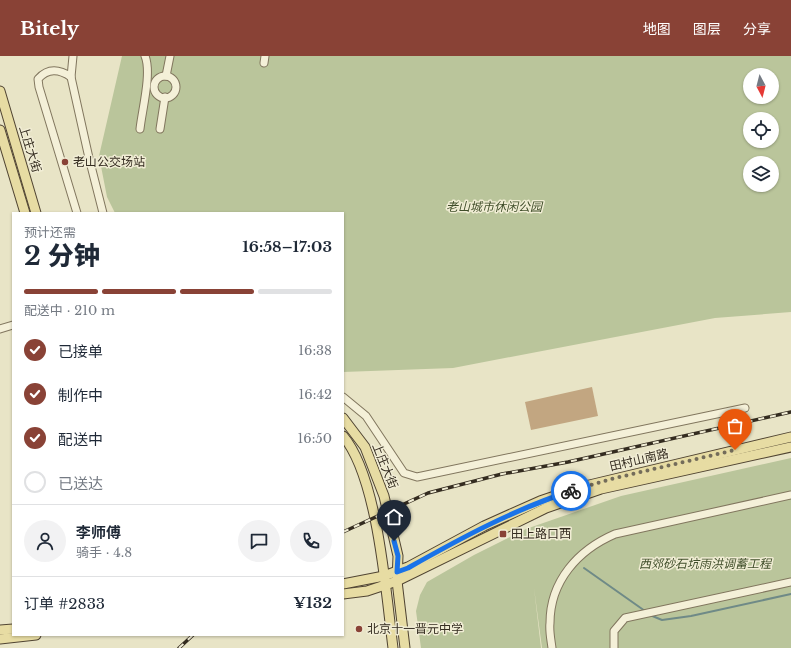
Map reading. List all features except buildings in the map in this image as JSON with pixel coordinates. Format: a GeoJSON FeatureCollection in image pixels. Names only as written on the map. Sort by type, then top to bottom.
{"type":"FeatureCollection","features":[{"type":"Feature","properties":{"kind":"main road","name":"上庄大街"},"geometry":{"type":"LineString","coordinates":[[0,91],[36,212]]}},
{"type":"Feature","properties":{"kind":"main road","name":"上庄大街"},"geometry":{"type":"LineString","coordinates":[[0,130],[25,212]]}},
{"type":"Feature","properties":{"kind":"main road","name":"上庄大街"},"geometry":{"type":"LineString","coordinates":[[344,419],[365,447],[384,496],[398,556],[397,581],[405,648]]}},
{"type":"Feature","properties":{"kind":"main road","name":"上庄大街"},"geometry":{"type":"LineString","coordinates":[[344,437],[353,450],[364,475],[382,554],[393,648]]}},
{"type":"Feature","properties":{"kind":"main road","name":"田村山南路"},"geometry":{"type":"LineString","coordinates":[[344,584],[384,576],[408,568],[484,526],[540,501],[581,487],[791,437]]}},
{"type":"Feature","properties":{"kind":"main road","name":"田村山南路"},"geometry":{"type":"LineString","coordinates":[[344,594],[385,586],[546,508],[601,489],[791,447]]}},
{"type":"Feature","properties":{"kind":"main road"},"geometry":{"type":"LineString","coordinates":[[0,630],[12,629]]}},
{"type":"Feature","properties":{"kind":"main road"},"geometry":{"type":"LineString","coordinates":[[0,639],[27,636]]}},
{"type":"Feature","properties":{"kind":"street"},"geometry":{"type":"LineString","coordinates":[[73,56],[71,77],[88,158],[103,212]]}},
{"type":"Feature","properties":{"kind":"street"},"geometry":{"type":"LineString","coordinates":[[140,129],[147,76],[147,62],[145,56]]}},
{"type":"Feature","properties":{"kind":"street"},"geometry":{"type":"LineString","coordinates":[[166,76],[170,56]]}},
{"type":"Feature","properties":{"kind":"street"},"geometry":{"type":"LineString","coordinates":[[71,77],[63,72],[52,70],[42,75],[38,79],[39,87],[77,212]]}},
{"type":"Feature","properties":{"kind":"street"},"geometry":{"type":"LineString","coordinates":[[160,129],[165,98],[174,92],[176,85],[173,78],[166,76],[159,77],[154,86],[156,92],[165,98]]}},
{"type":"Feature","properties":{"kind":"street"},"geometry":{"type":"LineString","coordinates":[[0,329],[12,325]]}},
{"type":"Feature","properties":{"kind":"street"},"geometry":{"type":"LineString","coordinates":[[344,398],[366,416],[404,473],[417,477],[745,408]]}},
{"type":"Feature","properties":{"kind":"street"},"geometry":{"type":"LineString","coordinates":[[552,648],[550,623],[552,603],[559,583],[581,554],[598,541],[615,534],[791,495]]}},
{"type":"Feature","properties":{"kind":"street"},"geometry":{"type":"LineString","coordinates":[[614,648],[614,631],[619,623],[625,618],[791,582]]}},
{"type":"Feature","properties":{"kind":"green space","name":"老山城市休闲公园"},"geometry":{"type":"Polygon","coordinates":[[[122,56],[791,56],[791,312],[715,318],[453,368],[344,372],[344,212],[114,212],[107,197],[99,156],[122,56]]]}},
{"type":"Feature","properties":{"kind":"green space","name":"西郊砂石坑雨洪调蓄工程"},"geometry":{"type":"Polygon","coordinates":[[[791,458],[791,648],[542,648],[534,588],[541,648],[421,648],[416,611],[420,595],[427,582],[474,555],[526,529],[621,496],[791,458]]]}},
{"type":"Feature","properties":{"kind":"waterway"},"geometry":{"type":"LineString","coordinates":[[584,568],[645,611]]}},
{"type":"Feature","properties":{"kind":"waterway"},"geometry":{"type":"LineString","coordinates":[[650,615],[662,620],[691,616],[791,594]]}},
{"type":"Feature","properties":{"kind":"railway"},"geometry":{"type":"LineString","coordinates":[[344,532],[428,493],[502,474],[568,462],[791,412]]}},
{"type":"Feature","properties":{"kind":"railway"},"geometry":{"type":"LineString","coordinates":[[179,648],[192,636]]}},
{"type":"Feature","properties":{"kind":"way so far"},"geometry":{"type":"LineString","coordinates":[[571,491],[611,479],[735,450]]}},
{"type":"Feature","properties":{"kind":"place","name":"老山公交场站"},"geometry":{"type":"Point","coordinates":[65,162]}},
{"type":"Feature","properties":{"kind":"place","name":"田上路口西"},"geometry":{"type":"Point","coordinates":[503,534]}},
{"type":"Feature","properties":{"kind":"place","name":"北京十一晋元中学"},"geometry":{"type":"Point","coordinates":[359,629]}},
{"type":"Feature","properties":{"kind":"route"},"geometry":{"type":"LineString","coordinates":[[394,541],[398,556],[397,572],[408,568],[484,526],[540,501],[571,491]]}}]}
